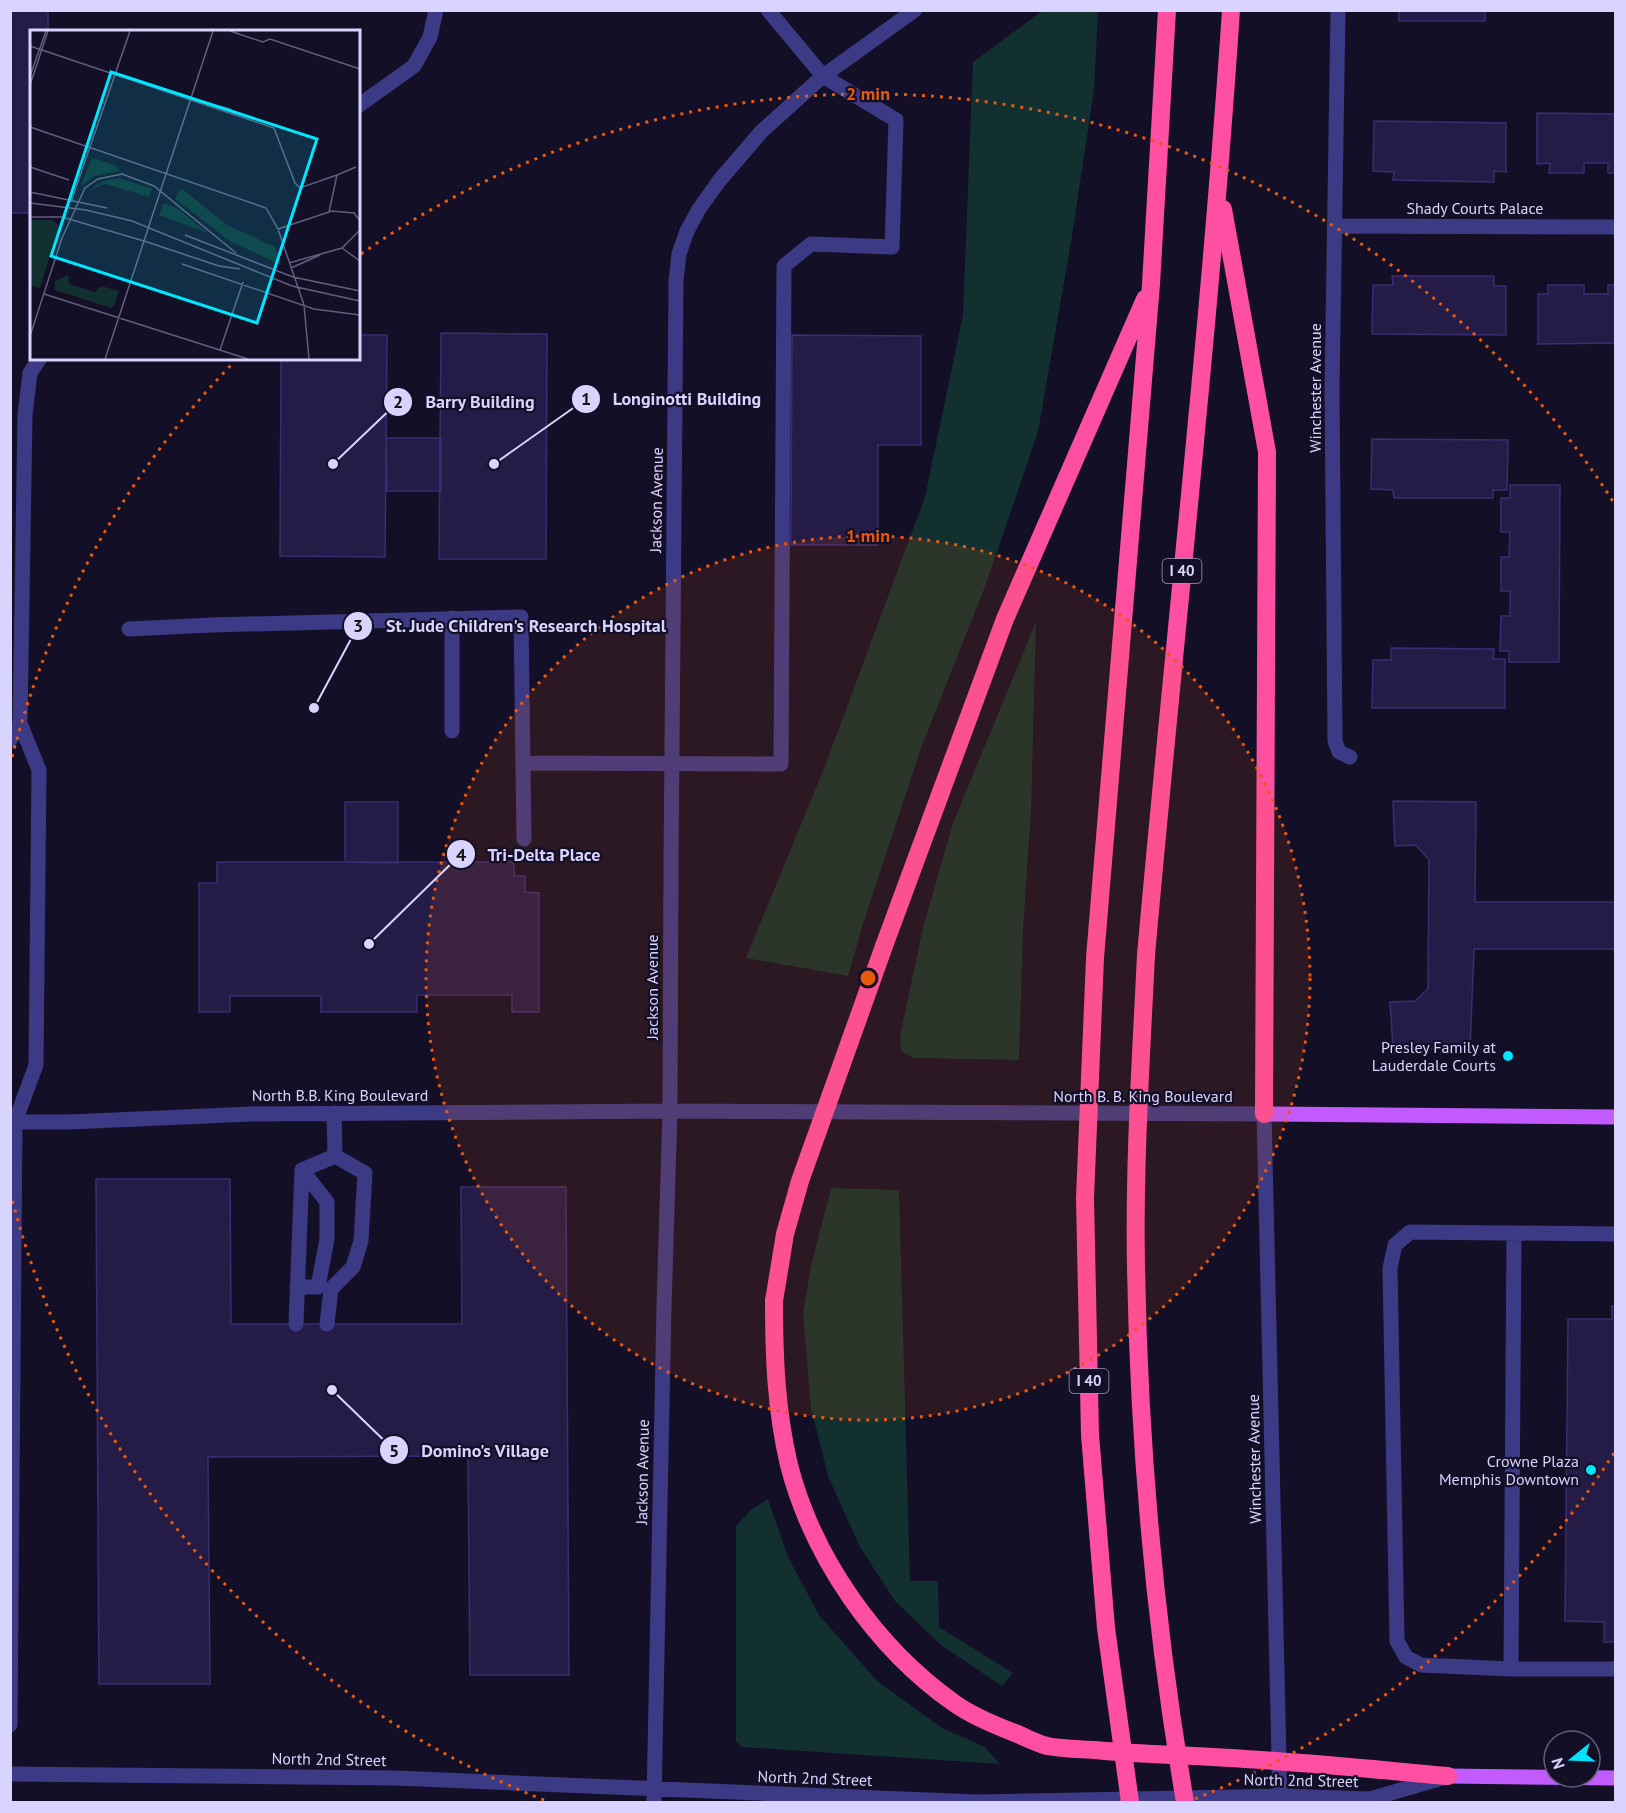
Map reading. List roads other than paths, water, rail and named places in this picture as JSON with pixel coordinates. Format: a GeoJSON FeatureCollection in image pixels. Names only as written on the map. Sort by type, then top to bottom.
{"type":"FeatureCollection","features":[{"type":"Feature","properties":{"kind":"highway","name":"I 40"},"geometry":{"type":"LineString","coordinates":[[1130,1803],[1106,1628],[1090,1435],[1085,1198],[1095,958],[1151,284],[1167,10]]}},
{"type":"Feature","properties":{"kind":"highway","name":"I 40"},"geometry":{"type":"LineString","coordinates":[[1185,1803],[1163,1659],[1150,1537],[1140,1385],[1136,1266],[1137,1134],[1146,955],[1168,703],[1195,457],[1219,187],[1231,10]]}},
{"type":"Feature","properties":{"kind":"highway"},"geometry":{"type":"LineString","coordinates":[[1219,187],[1267,452],[1264,1114]]}},
{"type":"Feature","properties":{"kind":"highway"},"geometry":{"type":"LineString","coordinates":[[1151,284],[1005,619],[800,1181],[785,1234],[774,1301],[774,1364],[780,1417],[790,1466],[805,1513],[829,1562],[855,1602],[886,1644],[920,1676],[955,1704],[994,1725],[1046,1746],[1448,1776]]}},
{"type":"Feature","properties":{"kind":"highway"},"geometry":{"type":"LineString","coordinates":[[1181,1778],[1190,1803]]}},
{"type":"Feature","properties":{"kind":"main road","name":"North B. B. King Boulevard"},"geometry":{"type":"LineString","coordinates":[[1264,1114],[1616,1117]]}},
{"type":"Feature","properties":{"kind":"main road","name":"North 2nd Street"},"geometry":{"type":"LineString","coordinates":[[1448,1776],[1616,1778]]}},
{"type":"Feature","properties":{"kind":"street"},"geometry":{"type":"LineString","coordinates":[[360,105],[414,66],[430,37],[436,10]]}},
{"type":"Feature","properties":{"kind":"street"},"geometry":{"type":"LineString","coordinates":[[523,763],[781,764],[784,266],[811,243],[892,247],[896,120],[823,76],[768,10]]}},
{"type":"Feature","properties":{"kind":"street","name":"Jackson Avenue"},"geometry":{"type":"LineString","coordinates":[[654,1796],[670,1111],[676,281],[679,254],[687,231],[699,209],[719,181],[762,132],[823,76],[915,10]]}},
{"type":"Feature","properties":{"kind":"street","name":"Winchester Avenue"},"geometry":{"type":"LineString","coordinates":[[1338,10],[1332,389],[1335,741],[1339,752],[1350,757]]}},
{"type":"Feature","properties":{"kind":"street","name":"Shady Courts Palace"},"geometry":{"type":"LineString","coordinates":[[1335,226],[1616,227]]}},
{"type":"Feature","properties":{"kind":"street"},"geometry":{"type":"LineString","coordinates":[[10,1725],[12,1119],[36,1065],[39,770],[20,723],[26,415],[30,373],[39,360]]}},
{"type":"Feature","properties":{"kind":"street"},"geometry":{"type":"LineString","coordinates":[[129,629],[521,617],[524,839]]}},
{"type":"Feature","properties":{"kind":"street"},"geometry":{"type":"LineString","coordinates":[[452,618],[452,731]]}},
{"type":"Feature","properties":{"kind":"street"},"geometry":{"type":"LineString","coordinates":[[10,740],[20,723]]}},
{"type":"Feature","properties":{"kind":"street","name":"North B. B. King Boulevard"},"geometry":{"type":"LineString","coordinates":[[670,1111],[1264,1114]]}},
{"type":"Feature","properties":{"kind":"street","name":"North B.B. King Boulevard"},"geometry":{"type":"LineString","coordinates":[[12,1119],[69,1122],[251,1114],[670,1111]]}},
{"type":"Feature","properties":{"kind":"street"},"geometry":{"type":"LineString","coordinates":[[333,1113],[335,1156]]}},
{"type":"Feature","properties":{"kind":"street","name":"Winchester Avenue"},"geometry":{"type":"LineString","coordinates":[[1264,1114],[1280,1799]]}},
{"type":"Feature","properties":{"kind":"street"},"geometry":{"type":"LineString","coordinates":[[302,1170],[335,1156]]}},
{"type":"Feature","properties":{"kind":"street"},"geometry":{"type":"LineString","coordinates":[[297,1287],[325,1288],[353,1267],[361,1240],[364,1173],[335,1156]]}},
{"type":"Feature","properties":{"kind":"street"},"geometry":{"type":"LineString","coordinates":[[296,1324],[302,1170]]}},
{"type":"Feature","properties":{"kind":"street"},"geometry":{"type":"LineString","coordinates":[[302,1170],[327,1202],[325,1288],[327,1324]]}},
{"type":"Feature","properties":{"kind":"street"},"geometry":{"type":"LineString","coordinates":[[1616,1234],[1410,1232],[1395,1245],[1390,1268],[1397,1641],[1406,1657],[1422,1665],[1511,1669],[1616,1669]]}},
{"type":"Feature","properties":{"kind":"street"},"geometry":{"type":"LineString","coordinates":[[1511,1669],[1514,1233]]}},
{"type":"Feature","properties":{"kind":"street","name":"North 2nd Street"},"geometry":{"type":"LineString","coordinates":[[10,1774],[396,1778],[654,1796],[977,1802],[1280,1799],[1368,1801],[1448,1776]]}},
{"type":"Feature","properties":{"kind":"place","name":"Barry Building"},"geometry":{"type":"Point","coordinates":[333,464]}},
{"type":"Feature","properties":{"kind":"place","name":"Longinotti Building"},"geometry":{"type":"Point","coordinates":[494,464]}},
{"type":"Feature","properties":{"kind":"place","name":"St. Jude Children's Research Hospital"},"geometry":{"type":"Point","coordinates":[314,708]}},
{"type":"Feature","properties":{"kind":"place","name":"Tri-Delta Place"},"geometry":{"type":"Point","coordinates":[369,944]}},
{"type":"Feature","properties":{"kind":"place","name":"Presley Family at Lauderdale Courts"},"geometry":{"type":"Point","coordinates":[1508,1056]}},
{"type":"Feature","properties":{"kind":"place","name":"Domino's Village"},"geometry":{"type":"Point","coordinates":[332,1390]}},
{"type":"Feature","properties":{"kind":"place","name":"Crowne Plaza Memphis Downtown"},"geometry":{"type":"Point","coordinates":[1591,1470]}}]}
